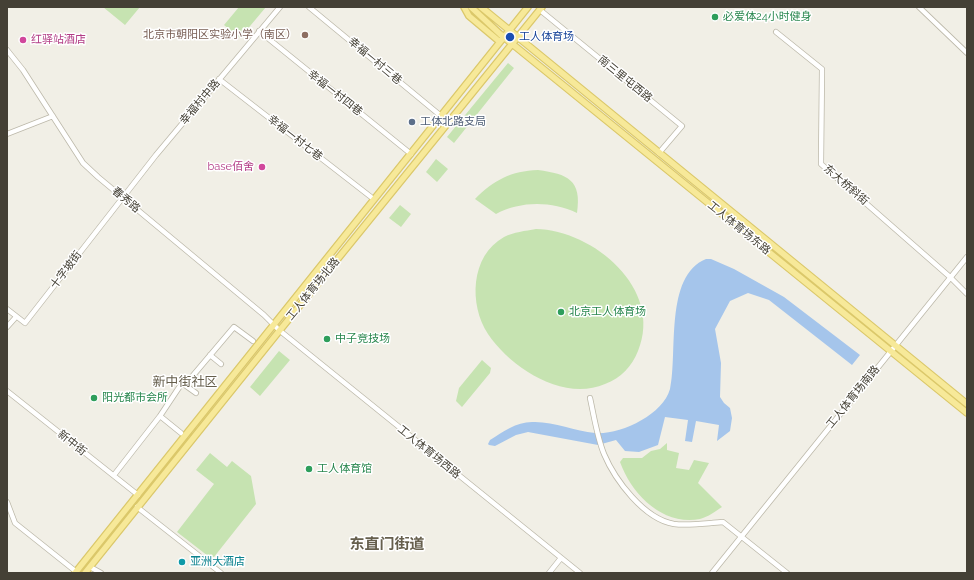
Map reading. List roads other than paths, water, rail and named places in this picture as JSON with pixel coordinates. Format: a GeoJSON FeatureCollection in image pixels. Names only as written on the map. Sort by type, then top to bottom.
{"type":"FeatureCollection","features":[{"type":"Feature","properties":{"kind":"main road"},"geometry":{"type":"LineString","coordinates":[[464,7],[469,16],[500,42]]}},
{"type":"Feature","properties":{"kind":"main road","name":"工人体育场东路"},"geometry":{"type":"LineString","coordinates":[[471,7],[512,44],[967,413]]}},
{"type":"Feature","properties":{"kind":"main road","name":"工人体育场东路"},"geometry":{"type":"LineString","coordinates":[[481,7],[517,38],[967,404]]}},
{"type":"Feature","properties":{"kind":"main road","name":"工人体育场北路"},"geometry":{"type":"LineString","coordinates":[[75,571],[82,565],[528,7]]}},
{"type":"Feature","properties":{"kind":"main road","name":"工人体育场北路"},"geometry":{"type":"LineString","coordinates":[[85,573],[541,9]]}},
{"type":"Feature","properties":{"kind":"street","name":"幸福村中路"},"geometry":{"type":"LineString","coordinates":[[123,198],[219,79],[280,7]]}},
{"type":"Feature","properties":{"kind":"street","name":"幸福一村三巷"},"geometry":{"type":"LineString","coordinates":[[309,7],[441,116]]}},
{"type":"Feature","properties":{"kind":"street"},"geometry":{"type":"LineString","coordinates":[[919,7],[967,53]]}},
{"type":"Feature","properties":{"kind":"street","name":"南三里屯西路"},"geometry":{"type":"LineString","coordinates":[[541,9],[682,126],[659,153]]}},
{"type":"Feature","properties":{"kind":"street","name":"幸福一村四巷"},"geometry":{"type":"LineString","coordinates":[[259,32],[411,154]]}},
{"type":"Feature","properties":{"kind":"street","name":"东大桥斜街"},"geometry":{"type":"LineString","coordinates":[[776,32],[822,69],[821,164],[950,277],[967,294]]}},
{"type":"Feature","properties":{"kind":"street","name":"春秀路"},"geometry":{"type":"LineString","coordinates":[[7,50],[23,70],[83,163],[280,330]]}},
{"type":"Feature","properties":{"kind":"street","name":"幸福一村七巷"},"geometry":{"type":"LineString","coordinates":[[219,79],[371,197]]}},
{"type":"Feature","properties":{"kind":"street"},"geometry":{"type":"LineString","coordinates":[[7,134],[53,116]]}},
{"type":"Feature","properties":{"kind":"street","name":"十字坡街"},"geometry":{"type":"LineString","coordinates":[[16,317],[24,323],[123,198]]}},
{"type":"Feature","properties":{"kind":"street","name":"工人体育场南路"},"geometry":{"type":"LineString","coordinates":[[712,573],[967,257]]}},
{"type":"Feature","properties":{"kind":"street"},"geometry":{"type":"LineString","coordinates":[[7,309],[16,317],[7,327]]}},
{"type":"Feature","properties":{"kind":"street"},"geometry":{"type":"LineString","coordinates":[[114,475],[160,416],[182,383],[190,379],[234,326],[253,341]]}},
{"type":"Feature","properties":{"kind":"street","name":"工人体育场西路"},"geometry":{"type":"LineString","coordinates":[[280,330],[580,573]]}},
{"type":"Feature","properties":{"kind":"street"},"geometry":{"type":"LineString","coordinates":[[210,355],[221,364]]}},
{"type":"Feature","properties":{"kind":"street"},"geometry":{"type":"LineString","coordinates":[[182,383],[196,393]]}},
{"type":"Feature","properties":{"kind":"street","name":"新中街"},"geometry":{"type":"LineString","coordinates":[[7,390],[138,495]]}},
{"type":"Feature","properties":{"kind":"street"},"geometry":{"type":"LineString","coordinates":[[590,398],[602,448],[624,489],[641,505],[657,517],[674,524],[723,522],[787,573]]}},
{"type":"Feature","properties":{"kind":"street"},"geometry":{"type":"LineString","coordinates":[[160,416],[181,433]]}},
{"type":"Feature","properties":{"kind":"street"},"geometry":{"type":"LineString","coordinates":[[7,502],[15,522],[75,571]]}},
{"type":"Feature","properties":{"kind":"street"},"geometry":{"type":"LineString","coordinates":[[137,507],[221,573]]}},
{"type":"Feature","properties":{"kind":"street"},"geometry":{"type":"LineString","coordinates":[[549,573],[561,558]]}},
{"type":"Feature","properties":{"kind":"street"},"geometry":{"type":"LineString","coordinates":[[90,567],[101,573]]}},
{"type":"Feature","properties":{"kind":"street","name":"工人体育场北路"},"geometry":{"type":"LineString","coordinates":[[68,573],[75,571]]}},
{"type":"Feature","properties":{"kind":"water"},"geometry":{"type":"Polygon","coordinates":[[[706,259],[711,259],[734,269],[784,297],[860,355],[852,365],[769,300],[748,293],[730,301],[715,329],[721,363],[720,397],[730,408],[732,418],[730,431],[717,441],[719,425],[696,421],[692,442],[685,441],[688,420],[665,417],[658,445],[639,452],[625,451],[616,440],[598,445],[528,432],[516,435],[495,446],[488,444],[490,440],[505,431],[526,422],[548,423],[587,432],[605,433],[628,427],[650,415],[666,398],[670,389],[675,317],[678,298],[684,281],[693,268],[706,259]]]}},
{"type":"Feature","properties":{"kind":"place","name":"必爱体24小时健身"},"geometry":{"type":"Point","coordinates":[715,17]}},
{"type":"Feature","properties":{"kind":"place","name":"北京市朝阳区实验小学（南区）"},"geometry":{"type":"Point","coordinates":[305,35]}},
{"type":"Feature","properties":{"kind":"place","name":"工人体育场"},"geometry":{"type":"Point","coordinates":[510,37]}},
{"type":"Feature","properties":{"kind":"place","name":"红驿站酒店"},"geometry":{"type":"Point","coordinates":[23,40]}},
{"type":"Feature","properties":{"kind":"place","name":"工体北路支局"},"geometry":{"type":"Point","coordinates":[412,122]}},
{"type":"Feature","properties":{"kind":"place","name":"base佰舍"},"geometry":{"type":"Point","coordinates":[262,167]}},
{"type":"Feature","properties":{"kind":"place","name":"北京工人体育场"},"geometry":{"type":"Point","coordinates":[561,312]}},
{"type":"Feature","properties":{"kind":"place","name":"中子竞技场"},"geometry":{"type":"Point","coordinates":[327,339]}},
{"type":"Feature","properties":{"kind":"place","name":"阳光都市会所"},"geometry":{"type":"Point","coordinates":[94,398]}},
{"type":"Feature","properties":{"kind":"place","name":"工人体育馆"},"geometry":{"type":"Point","coordinates":[309,469]}},
{"type":"Feature","properties":{"kind":"place","name":"亚洲大酒店"},"geometry":{"type":"Point","coordinates":[182,562]}},
{"type":"Feature","properties":{"kind":"district","name":"新中街社区"},"geometry":{"type":"Point","coordinates":[185,382]}},
{"type":"Feature","properties":{"kind":"district","name":"东直门街道"},"geometry":{"type":"Point","coordinates":[387,544]}}]}
